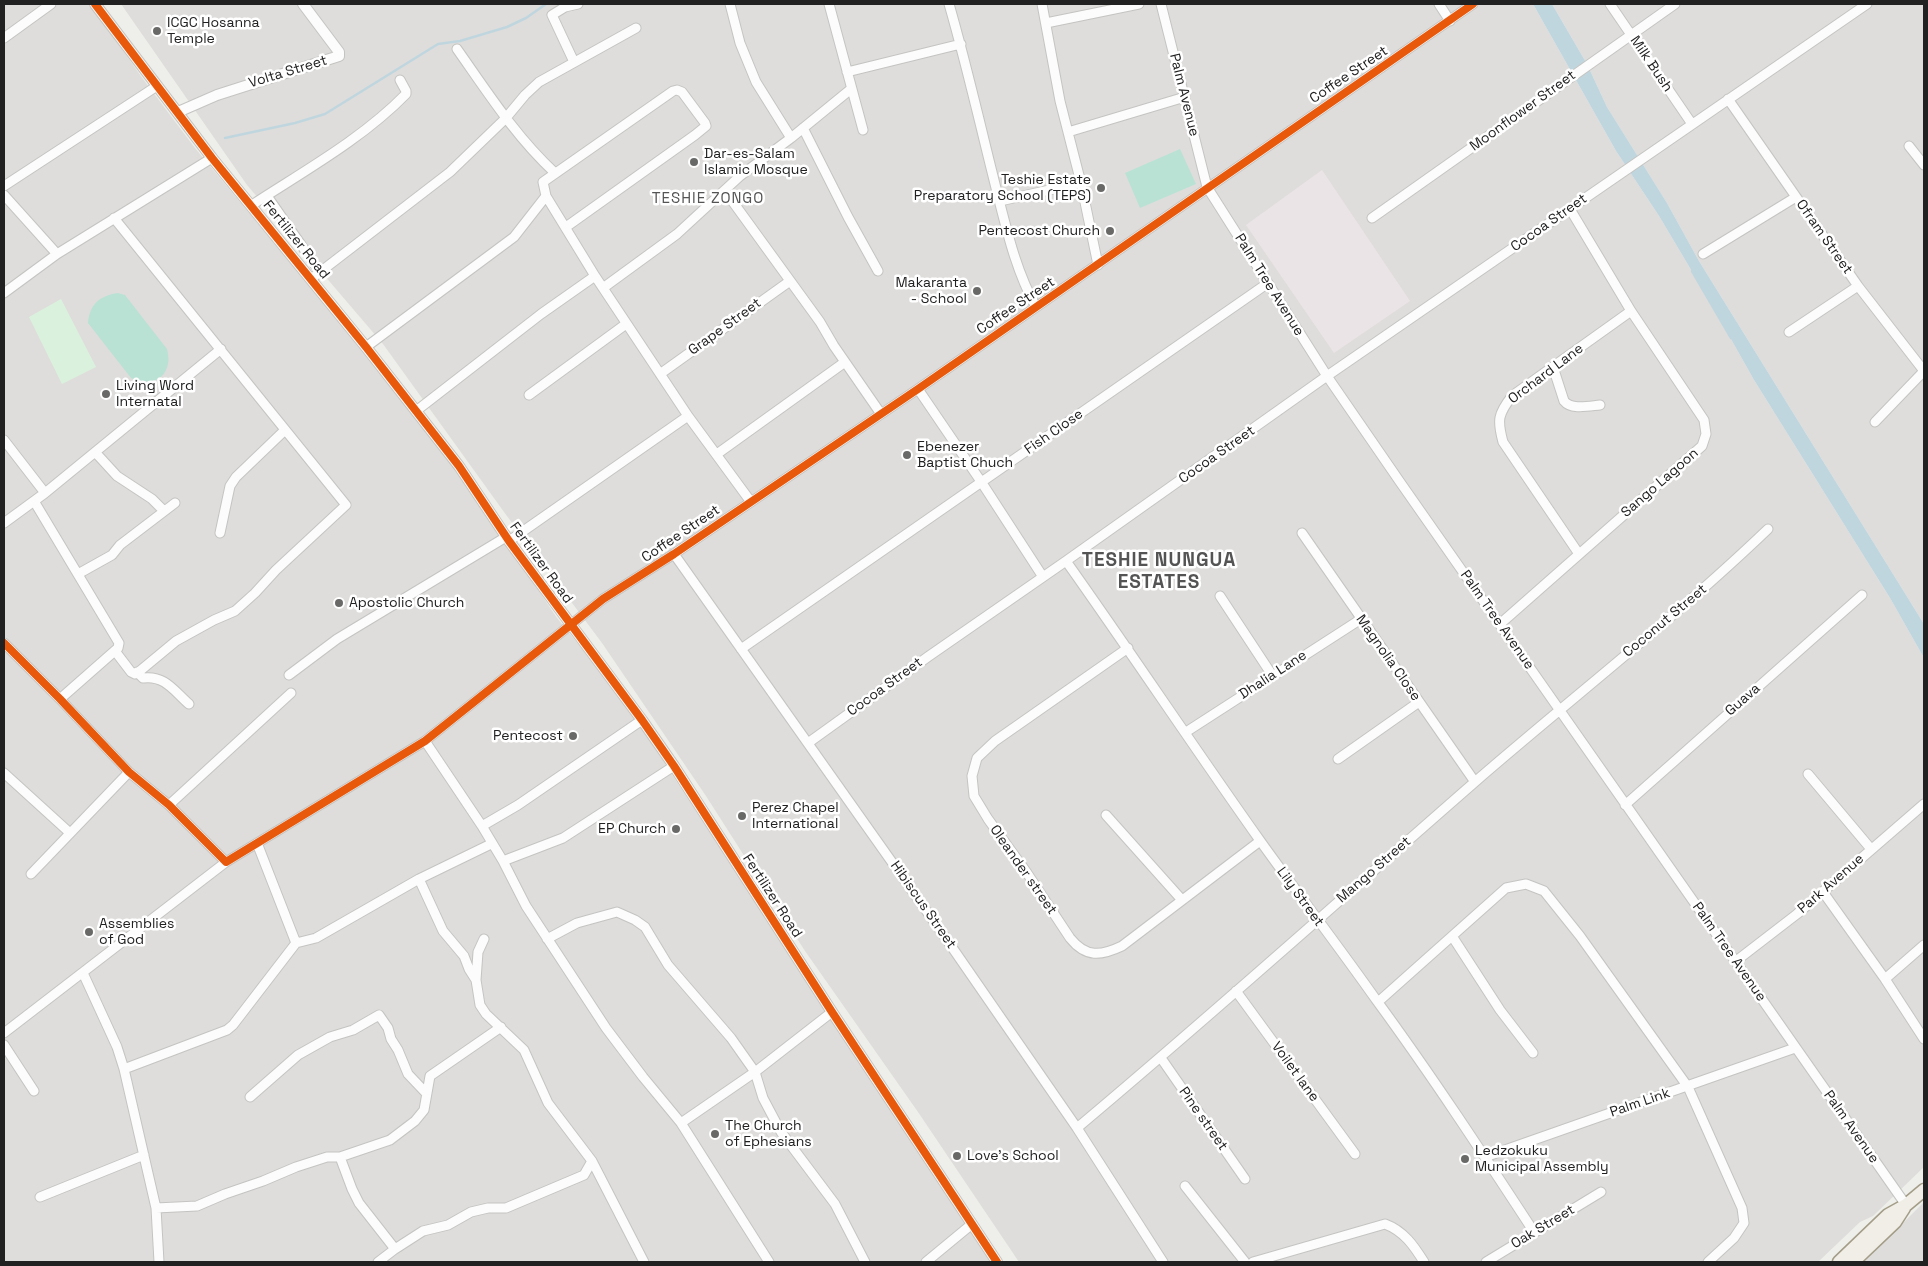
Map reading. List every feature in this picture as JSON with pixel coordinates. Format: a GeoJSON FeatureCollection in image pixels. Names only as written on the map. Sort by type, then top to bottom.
{"type":"FeatureCollection","features":[{"type":"Feature","properties":{"kind":"main road"},"geometry":{"type":"LineString","coordinates":[[1853,1262],[1895,1222],[1906,1206],[1924,1190]]}},
{"type":"Feature","properties":{"kind":"main road"},"geometry":{"type":"LineString","coordinates":[[1839,1262],[1888,1215],[1906,1206]]}},
{"type":"Feature","properties":{"kind":"street"},"geometry":{"type":"LineString","coordinates":[[4,38],[51,4]]}},
{"type":"Feature","properties":{"kind":"street","name":"Fertilizer Road"},"geometry":{"type":"LineString","coordinates":[[95,4],[212,158],[366,347],[459,466],[508,539],[642,720],[674,766],[832,1012],[997,1262]]}},
{"type":"Feature","properties":{"kind":"street","name":"Volta Street"},"geometry":{"type":"LineString","coordinates":[[178,112],[217,95],[339,56],[339,52],[307,4]]}},
{"type":"Feature","properties":{"kind":"street"},"geometry":{"type":"LineString","coordinates":[[574,62],[552,15],[565,7],[578,4]]}},
{"type":"Feature","properties":{"kind":"street"},"geometry":{"type":"LineString","coordinates":[[730,4],[740,43],[756,82],[791,138]]}},
{"type":"Feature","properties":{"kind":"street"},"geometry":{"type":"LineString","coordinates":[[830,4],[863,130]]}},
{"type":"Feature","properties":{"kind":"street"},"geometry":{"type":"LineString","coordinates":[[949,4],[961,44],[1000,202],[1022,278],[1036,307]]}},
{"type":"Feature","properties":{"kind":"street"},"geometry":{"type":"LineString","coordinates":[[1042,4],[1054,70],[1098,265]]}},
{"type":"Feature","properties":{"kind":"street"},"geometry":{"type":"LineString","coordinates":[[1046,23],[1139,4]]}},
{"type":"Feature","properties":{"kind":"street","name":"Palm Avenue"},"geometry":{"type":"LineString","coordinates":[[1161,4],[1207,187]]}},
{"type":"Feature","properties":{"kind":"street"},"geometry":{"type":"LineString","coordinates":[[1439,4],[1450,21]]}},
{"type":"Feature","properties":{"kind":"street","name":"Coffee Street"},"geometry":{"type":"LineString","coordinates":[[4,1033],[226,862],[425,741],[603,599],[674,554],[918,389],[1473,4]]}},
{"type":"Feature","properties":{"kind":"street","name":"Milk Bush"},"geometry":{"type":"LineString","coordinates":[[1610,4],[1692,124]]}},
{"type":"Feature","properties":{"kind":"street","name":"Moonflower Street"},"geometry":{"type":"LineString","coordinates":[[1372,218],[1675,4]]}},
{"type":"Feature","properties":{"kind":"street"},"geometry":{"type":"LineString","coordinates":[[1692,124],[1867,4]]}},
{"type":"Feature","properties":{"kind":"street"},"geometry":{"type":"LineString","coordinates":[[311,279],[450,172],[506,119],[525,95],[539,82],[636,28]]}},
{"type":"Feature","properties":{"kind":"street"},"geometry":{"type":"LineString","coordinates":[[847,72],[961,44]]}},
{"type":"Feature","properties":{"kind":"street"},"geometry":{"type":"LineString","coordinates":[[457,49],[528,147],[555,173]]}},
{"type":"Feature","properties":{"kind":"street"},"geometry":{"type":"LineString","coordinates":[[252,205],[333,153],[379,120],[406,94],[400,80]]}},
{"type":"Feature","properties":{"kind":"street"},"geometry":{"type":"LineString","coordinates":[[4,186],[158,86]]}},
{"type":"Feature","properties":{"kind":"street"},"geometry":{"type":"LineString","coordinates":[[604,288],[677,234],[740,176],[791,138],[851,89]]}},
{"type":"Feature","properties":{"kind":"street"},"geometry":{"type":"LineString","coordinates":[[566,227],[695,135],[706,125],[682,92],[677,90],[543,182],[546,196],[626,324],[688,416],[751,502]]}},
{"type":"Feature","properties":{"kind":"street"},"geometry":{"type":"LineString","coordinates":[[1068,132],[1185,97]]}},
{"type":"Feature","properties":{"kind":"street","name":"Ofram Street"},"geometry":{"type":"LineString","coordinates":[[1728,99],[1858,286],[1924,371]]}},
{"type":"Feature","properties":{"kind":"street","name":"Cocoa Street"},"geometry":{"type":"LineString","coordinates":[[808,743],[1327,376],[1692,124]]}},
{"type":"Feature","properties":{"kind":"street"},"geometry":{"type":"LineString","coordinates":[[803,128],[878,271]]}},
{"type":"Feature","properties":{"kind":"street"},"geometry":{"type":"LineString","coordinates":[[1909,146],[1924,165]]}},
{"type":"Feature","properties":{"kind":"street"},"geometry":{"type":"LineString","coordinates":[[4,293],[56,254],[212,158]]}},
{"type":"Feature","properties":{"kind":"street"},"geometry":{"type":"LineString","coordinates":[[1000,202],[1081,183]]}},
{"type":"Feature","properties":{"kind":"street","name":"Palm Tree Avenue"},"geometry":{"type":"LineString","coordinates":[[1207,187],[1327,376],[1795,1048]]}},
{"type":"Feature","properties":{"kind":"street"},"geometry":{"type":"LineString","coordinates":[[725,191],[820,322],[881,414]]}},
{"type":"Feature","properties":{"kind":"street"},"geometry":{"type":"LineString","coordinates":[[4,195],[56,254]]}},
{"type":"Feature","properties":{"kind":"street"},"geometry":{"type":"LineString","coordinates":[[266,196],[320,272]]}},
{"type":"Feature","properties":{"kind":"street"},"geometry":{"type":"LineString","coordinates":[[366,347],[514,237],[546,196]]}},
{"type":"Feature","properties":{"kind":"street"},"geometry":{"type":"LineString","coordinates":[[1704,254],[1796,197]]}},
{"type":"Feature","properties":{"kind":"street","name":"Sango Lagoon"},"geometry":{"type":"LineString","coordinates":[[1500,624],[1702,446],[1706,434],[1704,420],[1631,311],[1570,209]]}},
{"type":"Feature","properties":{"kind":"street"},"geometry":{"type":"LineString","coordinates":[[114,218],[346,505],[235,611],[176,641],[138,672],[131,672],[115,651]]}},
{"type":"Feature","properties":{"kind":"street"},"geometry":{"type":"LineString","coordinates":[[416,411],[541,314],[595,276]]}},
{"type":"Feature","properties":{"kind":"street","name":"Grape Street"},"geometry":{"type":"LineString","coordinates":[[660,374],[790,281]]}},
{"type":"Feature","properties":{"kind":"street","name":"Fish Close"},"geometry":{"type":"LineString","coordinates":[[741,649],[1268,283]]}},
{"type":"Feature","properties":{"kind":"street"},"geometry":{"type":"LineString","coordinates":[[1789,332],[1858,286]]}},
{"type":"Feature","properties":{"kind":"street","name":"Orchard Lane"},"geometry":{"type":"LineString","coordinates":[[1579,554],[1503,442],[1499,426],[1501,411],[1512,396],[1631,311]]}},
{"type":"Feature","properties":{"kind":"street"},"geometry":{"type":"LineString","coordinates":[[529,395],[626,324]]}},
{"type":"Feature","properties":{"kind":"street"},"geometry":{"type":"LineString","coordinates":[[4,523],[45,493],[221,349]]}},
{"type":"Feature","properties":{"kind":"street"},"geometry":{"type":"LineString","coordinates":[[717,454],[845,362]]}},
{"type":"Feature","properties":{"kind":"street"},"geometry":{"type":"LineString","coordinates":[[1553,367],[1566,404],[1572,407],[1600,405]]}},
{"type":"Feature","properties":{"kind":"street"},"geometry":{"type":"LineString","coordinates":[[1876,422],[1924,371]]}},
{"type":"Feature","properties":{"kind":"street"},"geometry":{"type":"LineString","coordinates":[[918,389],[1043,577]]}},
{"type":"Feature","properties":{"kind":"street"},"geometry":{"type":"LineString","coordinates":[[289,675],[337,639],[508,539],[688,416]]}},
{"type":"Feature","properties":{"kind":"street"},"geometry":{"type":"LineString","coordinates":[[220,533],[230,486],[236,477],[285,430]]}},
{"type":"Feature","properties":{"kind":"street"},"geometry":{"type":"LineString","coordinates":[[4,440],[45,493]]}},
{"type":"Feature","properties":{"kind":"street"},"geometry":{"type":"LineString","coordinates":[[95,452],[117,476],[152,499],[164,511]]}},
{"type":"Feature","properties":{"kind":"street"},"geometry":{"type":"LineString","coordinates":[[34,501],[119,643],[115,651],[60,699]]}},
{"type":"Feature","properties":{"kind":"street"},"geometry":{"type":"LineString","coordinates":[[78,574],[112,555],[126,540],[174,503]]}},
{"type":"Feature","properties":{"kind":"street","name":"Coconut Street"},"geometry":{"type":"LineString","coordinates":[[1559,710],[1679,611],[1768,529]]}},
{"type":"Feature","properties":{"kind":"street","name":"Magnolia Close"},"geometry":{"type":"LineString","coordinates":[[1302,533],[1475,782]]}},
{"type":"Feature","properties":{"kind":"street","name":"Hibiscus Street"},"geometry":{"type":"LineString","coordinates":[[674,554],[1077,1128],[1163,1262]]}},
{"type":"Feature","properties":{"kind":"street","name":"Lily Street"},"geometry":{"type":"LineString","coordinates":[[1066,562],[1128,648],[1260,840],[1378,1002],[1485,1157],[1534,1232]]}},
{"type":"Feature","properties":{"kind":"street","name":"Guava"},"geometry":{"type":"LineString","coordinates":[[1625,805],[1862,595]]}},
{"type":"Feature","properties":{"kind":"street"},"geometry":{"type":"LineString","coordinates":[[1220,596],[1272,675]]}},
{"type":"Feature","properties":{"kind":"street","name":"Dhalia Lane"},"geometry":{"type":"LineString","coordinates":[[1186,732],[1361,619]]}},
{"type":"Feature","properties":{"kind":"street"},"geometry":{"type":"LineString","coordinates":[[4,644],[60,699],[129,772],[170,805],[226,862]]}},
{"type":"Feature","properties":{"kind":"street","name":"Oleander street"},"geometry":{"type":"LineString","coordinates":[[1128,648],[995,741],[977,758],[972,776],[974,796],[988,819],[1077,947],[1091,954],[1108,953],[1122,946],[1260,840]]}},
{"type":"Feature","properties":{"kind":"street"},"geometry":{"type":"LineString","coordinates":[[138,672],[143,678],[154,677],[164,681],[189,704]]}},
{"type":"Feature","properties":{"kind":"street"},"geometry":{"type":"LineString","coordinates":[[170,805],[291,693]]}},
{"type":"Feature","properties":{"kind":"street"},"geometry":{"type":"LineString","coordinates":[[1338,760],[1420,702]]}},
{"type":"Feature","properties":{"kind":"street","name":"Mango Street"},"geometry":{"type":"LineString","coordinates":[[1077,1128],[1161,1058],[1559,710]]}},
{"type":"Feature","properties":{"kind":"street"},"geometry":{"type":"LineString","coordinates":[[482,826],[518,805],[642,720]]}},
{"type":"Feature","properties":{"kind":"street"},"geometry":{"type":"LineString","coordinates":[[425,741],[482,826],[491,844],[503,861],[526,906],[547,939],[606,1028],[681,1123],[769,1262]]}},
{"type":"Feature","properties":{"kind":"street"},"geometry":{"type":"LineString","coordinates":[[503,861],[563,838],[674,766]]}},
{"type":"Feature","properties":{"kind":"street"},"geometry":{"type":"LineString","coordinates":[[31,874],[129,772]]}},
{"type":"Feature","properties":{"kind":"street"},"geometry":{"type":"LineString","coordinates":[[4,773],[70,833]]}},
{"type":"Feature","properties":{"kind":"street"},"geometry":{"type":"LineString","coordinates":[[1808,774],[1871,849]]}},
{"type":"Feature","properties":{"kind":"street","name":"Park Avenue"},"geometry":{"type":"LineString","coordinates":[[1736,961],[1823,892],[1924,804]]}},
{"type":"Feature","properties":{"kind":"street"},"geometry":{"type":"LineString","coordinates":[[1106,815],[1182,900]]}},
{"type":"Feature","properties":{"kind":"street"},"geometry":{"type":"LineString","coordinates":[[257,844],[296,944]]}},
{"type":"Feature","properties":{"kind":"street"},"geometry":{"type":"LineString","coordinates":[[124,1069],[227,1030],[233,1025],[296,944],[316,938],[419,879],[491,844]]}},
{"type":"Feature","properties":{"kind":"street"},"geometry":{"type":"LineString","coordinates":[[419,879],[443,931],[464,956],[476,980]]}},
{"type":"Feature","properties":{"kind":"street"},"geometry":{"type":"LineString","coordinates":[[1378,1002],[1506,888],[1526,884],[1544,890],[1575,929],[1688,1087],[1742,1208],[1744,1224],[1734,1238],[1708,1262]]}},
{"type":"Feature","properties":{"kind":"street"},"geometry":{"type":"LineString","coordinates":[[1823,892],[1885,979],[1924,1039]]}},
{"type":"Feature","properties":{"kind":"street"},"geometry":{"type":"LineString","coordinates":[[547,939],[577,923],[617,912],[645,927],[668,965],[731,1038],[754,1072],[763,1098],[781,1132],[834,1204],[865,1262]]}},
{"type":"Feature","properties":{"kind":"street"},"geometry":{"type":"LineString","coordinates":[[1452,936],[1500,1010],[1533,1053]]}},
{"type":"Feature","properties":{"kind":"street"},"geometry":{"type":"LineString","coordinates":[[484,939],[478,952],[476,980],[480,1005],[486,1014],[524,1050],[548,1103],[592,1161],[644,1262]]}},
{"type":"Feature","properties":{"kind":"street"},"geometry":{"type":"LineString","coordinates":[[1885,979],[1924,945]]}},
{"type":"Feature","properties":{"kind":"street"},"geometry":{"type":"LineString","coordinates":[[83,973],[118,1047],[124,1069],[156,1208],[159,1262]]}},
{"type":"Feature","properties":{"kind":"street","name":"Voilet lane"},"geometry":{"type":"LineString","coordinates":[[1236,991],[1355,1154]]}},
{"type":"Feature","properties":{"kind":"street"},"geometry":{"type":"LineString","coordinates":[[681,1123],[754,1072],[832,1012]]}},
{"type":"Feature","properties":{"kind":"street"},"geometry":{"type":"LineString","coordinates":[[250,1097],[298,1055],[330,1038],[353,1030],[379,1015],[388,1028],[391,1039],[408,1074],[426,1093]]}},
{"type":"Feature","properties":{"kind":"street"},"geometry":{"type":"LineString","coordinates":[[156,1208],[197,1206],[296,1167],[326,1157],[340,1157],[390,1140],[416,1120],[424,1110],[430,1076],[501,1027]]}},
{"type":"Feature","properties":{"kind":"street"},"geometry":{"type":"LineString","coordinates":[[4,1045],[34,1091]]}},
{"type":"Feature","properties":{"kind":"street","name":"Palm Avenue"},"geometry":{"type":"LineString","coordinates":[[1795,1048],[1906,1206]]}},
{"type":"Feature","properties":{"kind":"street","name":"Palm Link"},"geometry":{"type":"LineString","coordinates":[[1485,1157],[1795,1048]]}},
{"type":"Feature","properties":{"kind":"street","name":"Pine street"},"geometry":{"type":"LineString","coordinates":[[1161,1058],[1245,1179]]}},
{"type":"Feature","properties":{"kind":"street"},"geometry":{"type":"LineString","coordinates":[[40,1197],[144,1155]]}},
{"type":"Feature","properties":{"kind":"street"},"geometry":{"type":"LineString","coordinates":[[340,1157],[359,1203],[395,1249]]}},
{"type":"Feature","properties":{"kind":"street"},"geometry":{"type":"LineString","coordinates":[[378,1262],[423,1232],[448,1225],[472,1212],[488,1208],[506,1208],[584,1175],[592,1161]]}},
{"type":"Feature","properties":{"kind":"street"},"geometry":{"type":"LineString","coordinates":[[1185,1186],[1245,1262]]}},
{"type":"Feature","properties":{"kind":"street","name":"Oak Street"},"geometry":{"type":"LineString","coordinates":[[1486,1262],[1601,1192]]}},
{"type":"Feature","properties":{"kind":"street"},"geometry":{"type":"LineString","coordinates":[[926,1262],[972,1224]]}},
{"type":"Feature","properties":{"kind":"street"},"geometry":{"type":"LineString","coordinates":[[1254,1262],[1385,1224],[1396,1228],[1406,1237],[1424,1262]]}},
{"type":"Feature","properties":{"kind":"shaded area"},"geometry":{"type":"Polygon","coordinates":[[[4,4],[90,4],[195,148],[361,345],[454,464],[557,618],[600,671],[639,724],[991,1262],[4,1262],[4,4]]]}},
{"type":"Feature","properties":{"kind":"shaded area"},"geometry":{"type":"Polygon","coordinates":[[[121,4],[1533,4],[1616,151],[1659,216],[1754,380],[1890,598],[1924,658],[1924,1167],[1873,1216],[1860,1222],[1818,1262],[1019,1262],[918,1112],[805,951],[706,796],[602,643],[504,512],[383,344],[247,185],[121,4]]]}},
{"type":"Feature","properties":{"kind":"shaded area"},"geometry":{"type":"Polygon","coordinates":[[[1552,4],[1924,4],[1924,624],[1699,261],[1667,203],[1607,107],[1587,64],[1552,4]]]}},
{"type":"Feature","properties":{"kind":"shaded area"},"geometry":{"type":"Polygon","coordinates":[[[1322,170],[1410,301],[1334,353],[1246,225],[1322,170]]]}},
{"type":"Feature","properties":{"kind":"shaded area"},"geometry":{"type":"Polygon","coordinates":[[[1924,1202],[1924,1262],[1864,1262],[1924,1202]]]}},
{"type":"Feature","properties":{"kind":"green space"},"geometry":{"type":"Polygon","coordinates":[[[1180,149],[1196,184],[1140,208],[1125,173],[1180,149]]]}},
{"type":"Feature","properties":{"kind":"green space"},"geometry":{"type":"Polygon","coordinates":[[[118,293],[125,295],[167,349],[168,366],[165,373],[154,381],[139,381],[131,378],[88,323],[93,306],[97,302],[106,296],[118,293]]]}},
{"type":"Feature","properties":{"kind":"green space"},"geometry":{"type":"Polygon","coordinates":[[[61,299],[96,367],[62,384],[29,317],[61,299]]]}},
{"type":"Feature","properties":{"kind":"water"},"geometry":{"type":"Polygon","coordinates":[[[1533,4],[1552,4],[1587,64],[1607,107],[1667,203],[1699,261],[1924,624],[1924,658],[1890,598],[1754,380],[1659,216],[1616,151],[1533,4]]]}},
{"type":"Feature","properties":{"kind":"waterway"},"geometry":{"type":"LineString","coordinates":[[225,138],[295,123],[325,114],[438,44],[460,41],[507,27],[526,18],[546,4]]}},
{"type":"Feature","properties":{"kind":"waterway"},"geometry":{"type":"LineString","coordinates":[[1692,271],[1731,338]]}},
{"type":"Feature","properties":{"kind":"cycle path"},"geometry":{"type":"LineString","coordinates":[[95,4],[212,158],[366,347],[459,466],[509,541],[642,720],[674,766],[832,1012],[997,1262]]}},
{"type":"Feature","properties":{"kind":"cycle path"},"geometry":{"type":"LineString","coordinates":[[4,643],[129,772],[169,805],[226,862],[425,741],[603,599],[674,554],[918,389],[1473,4]]}},
{"type":"Feature","properties":{"kind":"place","name":"ICGC Hosanna Temple"},"geometry":{"type":"Point","coordinates":[157,31]}},
{"type":"Feature","properties":{"kind":"place","name":"Dar-es-Salam Islamic Mosque"},"geometry":{"type":"Point","coordinates":[694,162]}},
{"type":"Feature","properties":{"kind":"place","name":"Teshie Estate Preparatory School (TEPS)"},"geometry":{"type":"Point","coordinates":[1101,188]}},
{"type":"Feature","properties":{"kind":"place","name":"Pentecost Church"},"geometry":{"type":"Point","coordinates":[1110,231]}},
{"type":"Feature","properties":{"kind":"place","name":"Makaranta - School"},"geometry":{"type":"Point","coordinates":[977,291]}},
{"type":"Feature","properties":{"kind":"place","name":"Living Word Internatal"},"geometry":{"type":"Point","coordinates":[106,394]}},
{"type":"Feature","properties":{"kind":"place","name":"Ebenezer Baptist Chuch"},"geometry":{"type":"Point","coordinates":[907,455]}},
{"type":"Feature","properties":{"kind":"place","name":"Apostolic Church"},"geometry":{"type":"Point","coordinates":[339,603]}},
{"type":"Feature","properties":{"kind":"place","name":"Pentecost"},"geometry":{"type":"Point","coordinates":[573,736]}},
{"type":"Feature","properties":{"kind":"place","name":"Perez Chapel International"},"geometry":{"type":"Point","coordinates":[742,816]}},
{"type":"Feature","properties":{"kind":"place","name":"EP Church"},"geometry":{"type":"Point","coordinates":[676,829]}},
{"type":"Feature","properties":{"kind":"place","name":"Assemblies of God"},"geometry":{"type":"Point","coordinates":[89,932]}},
{"type":"Feature","properties":{"kind":"place","name":"The Church of Ephesians"},"geometry":{"type":"Point","coordinates":[715,1134]}},
{"type":"Feature","properties":{"kind":"place","name":"Love's School"},"geometry":{"type":"Point","coordinates":[957,1156]}},
{"type":"Feature","properties":{"kind":"place","name":"Ledzokuku Municipal Assembly"},"geometry":{"type":"Point","coordinates":[1465,1159]}},
{"type":"Feature","properties":{"kind":"district","name":"TESHIE ZONGO"},"geometry":{"type":"Point","coordinates":[708,199]}},
{"type":"Feature","properties":{"kind":"district","name":"TESHIE NUNGUA ESTATES"},"geometry":{"type":"Point","coordinates":[1159,572]}}]}
